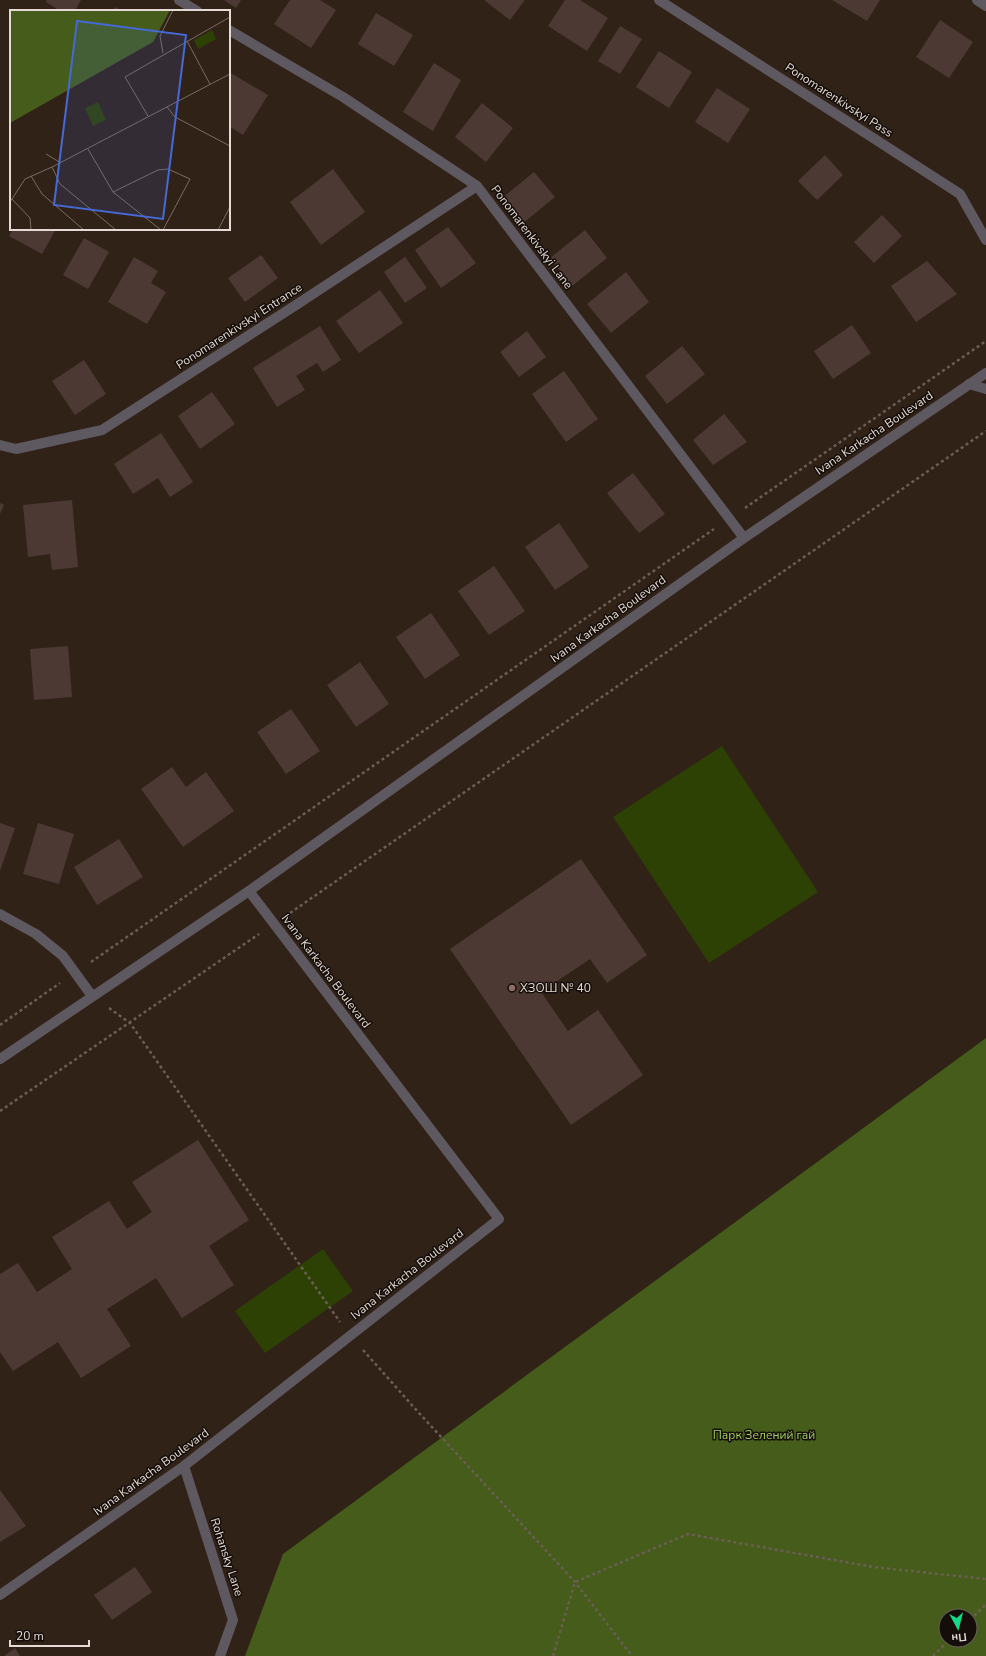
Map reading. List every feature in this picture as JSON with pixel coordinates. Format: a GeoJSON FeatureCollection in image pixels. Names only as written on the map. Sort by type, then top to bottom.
{"type":"FeatureCollection","features":[{"type":"Feature","properties":{"kind":"street"},"geometry":{"type":"LineString","coordinates":[[179,0],[195,10]]}},
{"type":"Feature","properties":{"kind":"street","name":"Ponomarenkivskyi Pass"},"geometry":{"type":"LineString","coordinates":[[659,0],[960,194],[986,240]]}},
{"type":"Feature","properties":{"kind":"street"},"geometry":{"type":"LineString","coordinates":[[977,0],[986,6]]}},
{"type":"Feature","properties":{"kind":"street","name":"Ponomarenkivskyi Lane"},"geometry":{"type":"LineString","coordinates":[[230,31],[344,97],[477,186],[744,538]]}},
{"type":"Feature","properties":{"kind":"street","name":"Ponomarenkivskyi Entrance"},"geometry":{"type":"LineString","coordinates":[[0,445],[16,449],[102,430],[477,186]]}},
{"type":"Feature","properties":{"kind":"street","name":"Ivana Karkacha Boulevard"},"geometry":{"type":"LineString","coordinates":[[0,1059],[249,891],[744,538],[986,373]]}},
{"type":"Feature","properties":{"kind":"street"},"geometry":{"type":"LineString","coordinates":[[969,384],[986,389]]}},
{"type":"Feature","properties":{"kind":"street","name":"Ivana Karkacha Boulevard"},"geometry":{"type":"LineString","coordinates":[[0,1595],[184,1466],[499,1219],[249,891]]}},
{"type":"Feature","properties":{"kind":"street"},"geometry":{"type":"LineString","coordinates":[[0,914],[36,934],[63,956],[92,996]]}},
{"type":"Feature","properties":{"kind":"street","name":"Rohansky Lane"},"geometry":{"type":"LineString","coordinates":[[184,1466],[234,1620],[220,1656]]}},
{"type":"Feature","properties":{"kind":"path"},"geometry":{"type":"LineString","coordinates":[[0,1025],[986,341]]}},
{"type":"Feature","properties":{"kind":"path"},"geometry":{"type":"LineString","coordinates":[[0,1111],[274,924],[986,431]]}},
{"type":"Feature","properties":{"kind":"path"},"geometry":{"type":"LineString","coordinates":[[92,996],[130,1023],[350,1336],[419,1414],[575,1582],[632,1656]]}},
{"type":"Feature","properties":{"kind":"path"},"geometry":{"type":"LineString","coordinates":[[575,1582],[688,1534],[873,1567],[986,1579]]}},
{"type":"Feature","properties":{"kind":"path"},"geometry":{"type":"LineString","coordinates":[[553,1656],[575,1582]]}},
{"type":"Feature","properties":{"kind":"path"},"geometry":{"type":"LineString","coordinates":[[978,1612],[986,1604]]}},
{"type":"Feature","properties":{"kind":"path"},"geometry":{"type":"LineString","coordinates":[[933,1656],[941,1648]]}},
{"type":"Feature","properties":{"kind":"green space"},"geometry":{"type":"Polygon","coordinates":[[[722,746],[818,892],[709,963],[613,817],[722,746]]]}},
{"type":"Feature","properties":{"kind":"green space","name":"Парк Зелений гай"},"geometry":{"type":"Polygon","coordinates":[[[986,1038],[986,1656],[245,1656],[283,1554],[986,1038]]]}},
{"type":"Feature","properties":{"kind":"green space"},"geometry":{"type":"Polygon","coordinates":[[[323,1249],[353,1291],[265,1353],[235,1311],[323,1249]]]}},
{"type":"Feature","properties":{"kind":"building"},"geometry":{"type":"Polygon","coordinates":[[[47,0],[81,0],[76,10],[58,10],[46,2],[47,0]]]}},
{"type":"Feature","properties":{"kind":"building"},"geometry":{"type":"Polygon","coordinates":[[[224,0],[241,0],[236,8],[224,0]]]}},
{"type":"Feature","properties":{"kind":"building"},"geometry":{"type":"Polygon","coordinates":[[[290,0],[320,0],[336,10],[311,48],[274,24],[290,0]]]}},
{"type":"Feature","properties":{"kind":"building"},"geometry":{"type":"Polygon","coordinates":[[[484,0],[525,0],[510,20],[484,0]]]}},
{"type":"Feature","properties":{"kind":"building"},"geometry":{"type":"Polygon","coordinates":[[[565,0],[580,0],[608,18],[587,51],[548,26],[565,0]]]}},
{"type":"Feature","properties":{"kind":"building"},"geometry":{"type":"Polygon","coordinates":[[[832,0],[880,0],[867,21],[832,0]]]}},
{"type":"Feature","properties":{"kind":"building"},"geometry":{"type":"Polygon","coordinates":[[[115,7],[120,10],[113,10],[115,7]]]}},
{"type":"Feature","properties":{"kind":"building"},"geometry":{"type":"Polygon","coordinates":[[[376,13],[413,35],[394,66],[358,44],[376,13]]]}},
{"type":"Feature","properties":{"kind":"building"},"geometry":{"type":"Polygon","coordinates":[[[940,20],[973,42],[949,78],[916,57],[940,20]]]}},
{"type":"Feature","properties":{"kind":"building"},"geometry":{"type":"Polygon","coordinates":[[[620,26],[642,39],[620,74],[598,61],[620,26]]]}},
{"type":"Feature","properties":{"kind":"building"},"geometry":{"type":"Polygon","coordinates":[[[659,51],[692,72],[669,108],[636,87],[659,51]]]}},
{"type":"Feature","properties":{"kind":"building"},"geometry":{"type":"Polygon","coordinates":[[[434,63],[461,80],[433,131],[403,112],[434,63]]]}},
{"type":"Feature","properties":{"kind":"building"},"geometry":{"type":"Polygon","coordinates":[[[230,73],[268,95],[243,135],[230,127],[230,73]]]}},
{"type":"Feature","properties":{"kind":"building"},"geometry":{"type":"Polygon","coordinates":[[[717,88],[750,109],[728,143],[695,122],[717,88]]]}},
{"type":"Feature","properties":{"kind":"building"},"geometry":{"type":"Polygon","coordinates":[[[482,103],[513,128],[486,162],[455,137],[482,103]]]}},
{"type":"Feature","properties":{"kind":"building"},"geometry":{"type":"Polygon","coordinates":[[[825,155],[843,175],[817,200],[798,181],[825,155]]]}},
{"type":"Feature","properties":{"kind":"building"},"geometry":{"type":"Polygon","coordinates":[[[333,169],[365,212],[321,245],[290,202],[333,169]]]}},
{"type":"Feature","properties":{"kind":"building"},"geometry":{"type":"Polygon","coordinates":[[[534,172],[555,197],[522,224],[502,198],[534,172]]]}},
{"type":"Feature","properties":{"kind":"building"},"geometry":{"type":"Polygon","coordinates":[[[882,215],[902,236],[874,263],[854,242],[882,215]]]}},
{"type":"Feature","properties":{"kind":"building"},"geometry":{"type":"Polygon","coordinates":[[[448,227],[476,263],[441,288],[415,250],[448,227]]]}},
{"type":"Feature","properties":{"kind":"building"},"geometry":{"type":"Polygon","coordinates":[[[12,230],[55,230],[42,254],[9,236],[12,230]]]}},
{"type":"Feature","properties":{"kind":"building"},"geometry":{"type":"Polygon","coordinates":[[[585,230],[607,258],[572,286],[550,258],[585,230]]]}},
{"type":"Feature","properties":{"kind":"building"},"geometry":{"type":"Polygon","coordinates":[[[84,238],[109,252],[88,289],[63,275],[84,238]]]}},
{"type":"Feature","properties":{"kind":"building"},"geometry":{"type":"Polygon","coordinates":[[[261,255],[278,278],[245,302],[228,278],[261,255]]]}},
{"type":"Feature","properties":{"kind":"building"},"geometry":{"type":"Polygon","coordinates":[[[134,257],[158,271],[151,283],[166,292],[147,324],[108,302],[134,257]]]}},
{"type":"Feature","properties":{"kind":"building"},"geometry":{"type":"Polygon","coordinates":[[[405,257],[427,288],[405,303],[384,272],[405,257]]]}},
{"type":"Feature","properties":{"kind":"building"},"geometry":{"type":"Polygon","coordinates":[[[927,261],[957,294],[916,322],[891,286],[927,261]]]}},
{"type":"Feature","properties":{"kind":"building"},"geometry":{"type":"Polygon","coordinates":[[[626,272],[649,302],[611,333],[587,304],[626,272]]]}},
{"type":"Feature","properties":{"kind":"building"},"geometry":{"type":"Polygon","coordinates":[[[380,290],[403,323],[359,353],[336,321],[380,290]]]}},
{"type":"Feature","properties":{"kind":"building"},"geometry":{"type":"Polygon","coordinates":[[[852,325],[871,353],[833,379],[814,351],[852,325]]]}},
{"type":"Feature","properties":{"kind":"building"},"geometry":{"type":"Polygon","coordinates":[[[320,326],[341,360],[323,372],[317,363],[296,376],[305,390],[277,407],[253,368],[320,326]]]}},
{"type":"Feature","properties":{"kind":"building"},"geometry":{"type":"Polygon","coordinates":[[[527,331],[546,357],[519,377],[500,352],[527,331]]]}},
{"type":"Feature","properties":{"kind":"building"},"geometry":{"type":"Polygon","coordinates":[[[682,346],[705,374],[667,404],[645,376],[682,346]]]}},
{"type":"Feature","properties":{"kind":"building"},"geometry":{"type":"Polygon","coordinates":[[[84,360],[106,394],[75,415],[52,381],[84,360]]]}},
{"type":"Feature","properties":{"kind":"building"},"geometry":{"type":"Polygon","coordinates":[[[564,371],[598,419],[566,442],[532,394],[564,371]]]}},
{"type":"Feature","properties":{"kind":"building"},"geometry":{"type":"Polygon","coordinates":[[[212,392],[235,424],[200,449],[178,416],[212,392]]]}},
{"type":"Feature","properties":{"kind":"building"},"geometry":{"type":"Polygon","coordinates":[[[724,414],[747,442],[713,465],[693,440],[724,414]]]}},
{"type":"Feature","properties":{"kind":"building"},"geometry":{"type":"Polygon","coordinates":[[[161,433],[193,482],[170,497],[158,478],[133,494],[114,464],[161,433]]]}},
{"type":"Feature","properties":{"kind":"building"},"geometry":{"type":"Polygon","coordinates":[[[633,473],[665,514],[639,533],[607,493],[633,473]]]}},
{"type":"Feature","properties":{"kind":"building"},"geometry":{"type":"Polygon","coordinates":[[[72,500],[78,567],[52,570],[50,554],[28,557],[23,505],[72,500]]]}},
{"type":"Feature","properties":{"kind":"building"},"geometry":{"type":"Polygon","coordinates":[[[0,503],[4,505],[0,514],[0,503]]]}},
{"type":"Feature","properties":{"kind":"building"},"geometry":{"type":"Polygon","coordinates":[[[559,523],[589,567],[555,590],[525,547],[559,523]]]}},
{"type":"Feature","properties":{"kind":"building"},"geometry":{"type":"Polygon","coordinates":[[[494,566],[525,611],[489,635],[458,591],[494,566]]]}},
{"type":"Feature","properties":{"kind":"building"},"geometry":{"type":"Polygon","coordinates":[[[431,613],[460,655],[425,679],[396,637],[431,613]]]}},
{"type":"Feature","properties":{"kind":"building"},"geometry":{"type":"Polygon","coordinates":[[[68,646],[72,697],[34,700],[30,649],[68,646]]]}},
{"type":"Feature","properties":{"kind":"building"},"geometry":{"type":"Polygon","coordinates":[[[360,662],[389,704],[356,727],[327,685],[360,662]]]}},
{"type":"Feature","properties":{"kind":"building"},"geometry":{"type":"Polygon","coordinates":[[[291,709],[320,751],[286,774],[257,732],[291,709]]]}},
{"type":"Feature","properties":{"kind":"building"},"geometry":{"type":"Polygon","coordinates":[[[172,767],[186,787],[206,772],[234,811],[183,847],[141,789],[172,767]]]}},
{"type":"Feature","properties":{"kind":"building"},"geometry":{"type":"Polygon","coordinates":[[[0,823],[15,828],[0,871],[0,823]]]}},
{"type":"Feature","properties":{"kind":"building"},"geometry":{"type":"Polygon","coordinates":[[[38,823],[74,834],[59,884],[23,874],[38,823]]]}},
{"type":"Feature","properties":{"kind":"building"},"geometry":{"type":"Polygon","coordinates":[[[119,839],[143,877],[97,905],[74,867],[119,839]]]}},
{"type":"Feature","properties":{"kind":"building","name":"ХЗОШ № 40"},"geometry":{"type":"Polygon","coordinates":[[[581,859],[647,955],[607,983],[590,959],[541,992],[568,1031],[598,1010],[643,1075],[571,1125],[450,949],[581,859]]]}},
{"type":"Feature","properties":{"kind":"building"},"geometry":{"type":"Polygon","coordinates":[[[198,1140],[249,1220],[209,1246],[234,1285],[182,1318],[156,1278],[107,1309],[131,1346],[81,1378],[58,1342],[13,1371],[0,1352],[0,1274],[18,1263],[37,1292],[72,1269],[52,1237],[109,1201],[127,1229],[152,1212],[132,1182],[198,1140]]]}},
{"type":"Feature","properties":{"kind":"building"},"geometry":{"type":"Polygon","coordinates":[[[0,1490],[26,1526],[0,1542],[0,1490]]]}},
{"type":"Feature","properties":{"kind":"building"},"geometry":{"type":"Polygon","coordinates":[[[135,1567],[152,1592],[112,1620],[94,1595],[135,1567]]]}},
{"type":"Feature","properties":{"kind":"building"},"geometry":{"type":"Polygon","coordinates":[[[15,1648],[20,1656],[4,1656],[15,1648]]]}},
{"type":"Feature","properties":{"kind":"place","name":"ХЗОШ № 40"},"geometry":{"type":"Point","coordinates":[512,988]}}]}
